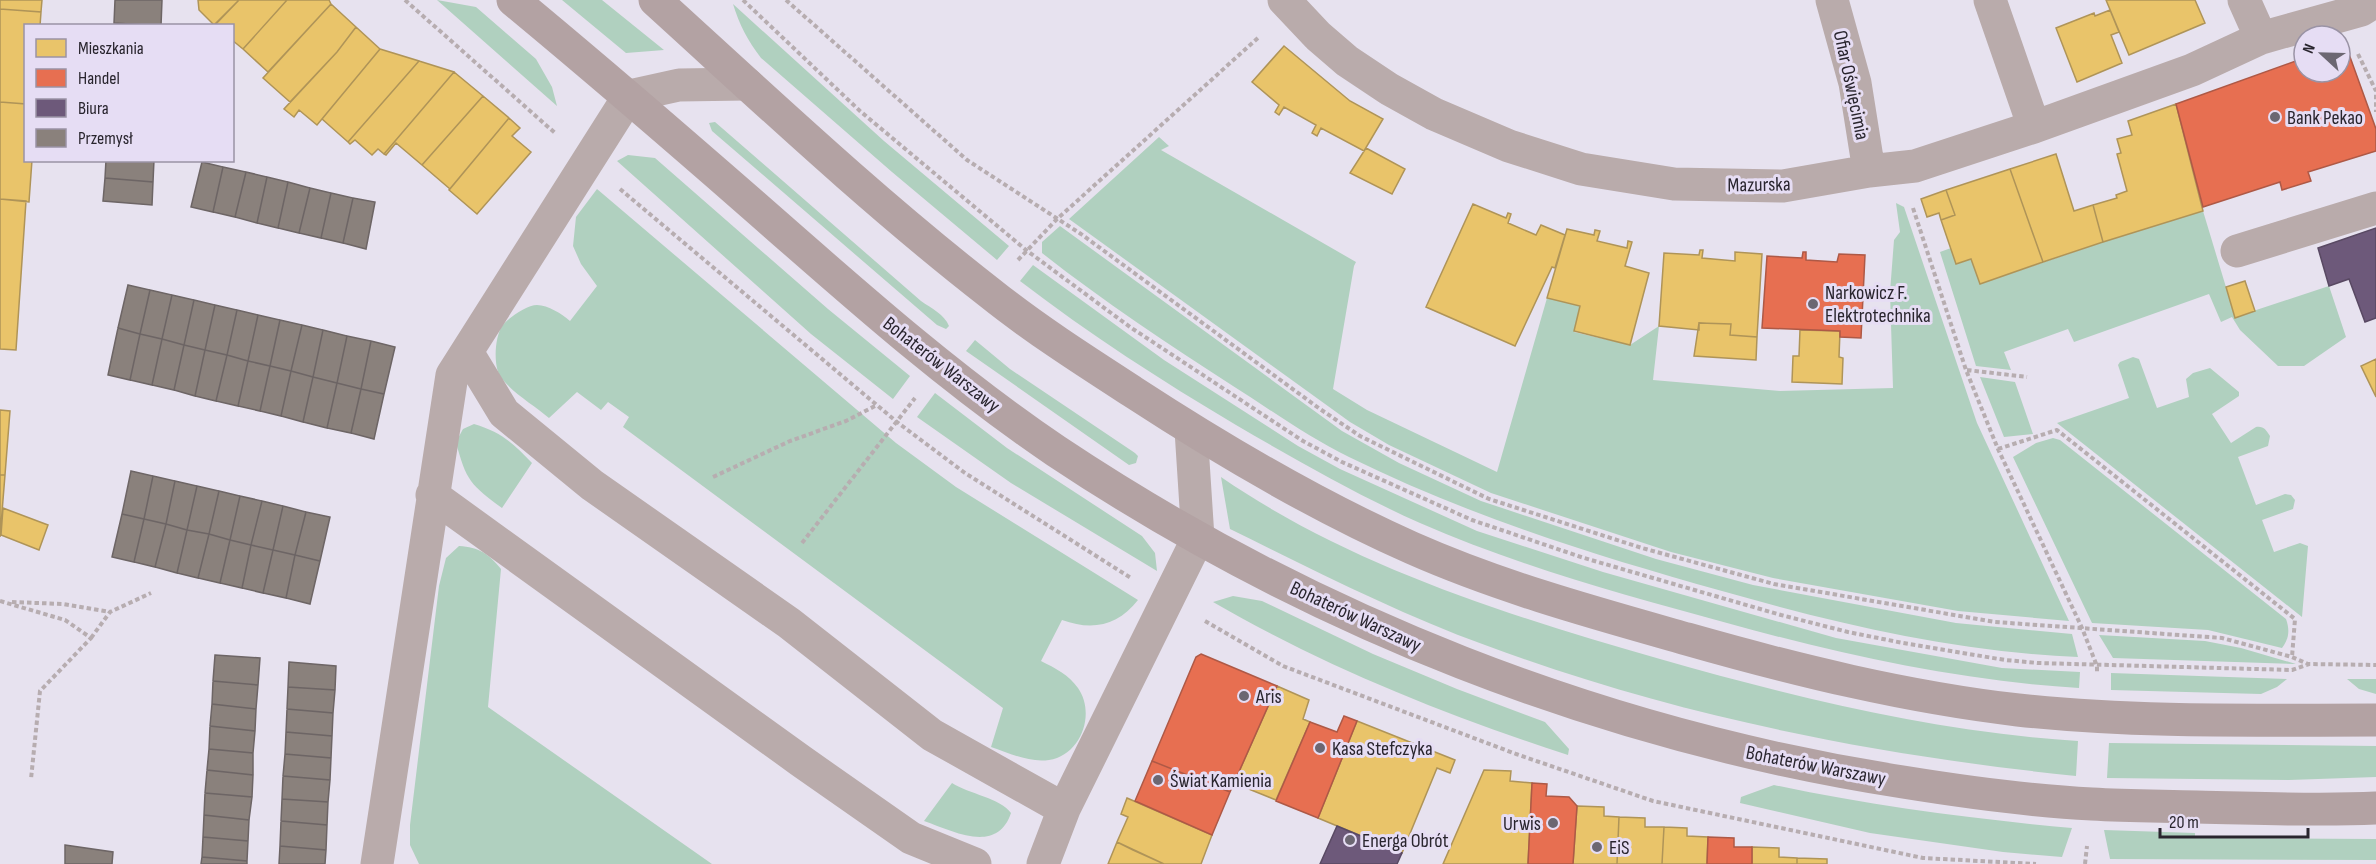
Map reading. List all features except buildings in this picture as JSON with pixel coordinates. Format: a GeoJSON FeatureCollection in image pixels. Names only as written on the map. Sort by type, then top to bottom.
{"type":"FeatureCollection","features":[{"type":"Feature","properties":{"kind":"main road","name":"Bohaterów Warszawy"},"geometry":{"type":"LineString","coordinates":[[513,0],[629,96],[837,279],[939,364],[1055,450],[1198,538],[1338,610],[1451,659],[1539,692],[1624,719],[1738,750],[1825,770],[1960,791],[2089,804],[2376,808]]}},
{"type":"Feature","properties":{"kind":"main road"},"geometry":{"type":"LineString","coordinates":[[655,0],[747,84],[991,295],[1191,430],[1317,501],[1441,560],[1537,594],[1729,651],[1836,679],[1944,699],[2020,710],[2094,715],[2376,720]]}},
{"type":"Feature","properties":{"kind":"street","name":"Ofiar Oświęcimia"},"geometry":{"type":"LineString","coordinates":[[1832,0],[1855,83],[1869,171]]}},
{"type":"Feature","properties":{"kind":"street"},"geometry":{"type":"LineString","coordinates":[[1990,0],[2034,127]]}},
{"type":"Feature","properties":{"kind":"street"},"geometry":{"type":"LineString","coordinates":[[2244,0],[2261,38]]}},
{"type":"Feature","properties":{"kind":"street","name":"Mazurska"},"geometry":{"type":"LineString","coordinates":[[1287,4],[1318,36],[1347,61],[1389,89],[1434,114],[1509,146],[1581,169],[1674,184],[1782,186],[1869,171],[1915,166],[2034,127],[2192,70],[2261,38],[2367,20]]}},
{"type":"Feature","properties":{"kind":"street"},"geometry":{"type":"LineString","coordinates":[[377,864],[432,495],[460,363],[629,96],[679,85],[747,84]]}},
{"type":"Feature","properties":{"kind":"street"},"geometry":{"type":"LineString","coordinates":[[2237,251],[2376,208]]}},
{"type":"Feature","properties":{"kind":"street"},"geometry":{"type":"LineString","coordinates":[[460,363],[504,413],[592,485],[789,623],[932,735],[1064,809]]}},
{"type":"Feature","properties":{"kind":"street"},"geometry":{"type":"LineString","coordinates":[[1043,864],[1064,809],[1198,538],[1191,430]]}},
{"type":"Feature","properties":{"kind":"street"},"geometry":{"type":"LineString","coordinates":[[432,495],[902,832],[911,838],[975,864]]}},
{"type":"Feature","properties":{"kind":"path"},"geometry":{"type":"LineString","coordinates":[[743,0],[860,111],[1026,250],[1130,327],[1302,441],[1342,462],[1472,520],[1584,558],[1848,633],[2005,660],[2097,666],[2292,670],[2309,664],[2376,665]]}},
{"type":"Feature","properties":{"kind":"path"},"geometry":{"type":"LineString","coordinates":[[786,0],[967,160],[1058,219],[1320,410],[1360,436],[1488,499],[1642,548],[1774,585],[1958,617],[2222,638],[2292,657],[2309,664]]}},
{"type":"Feature","properties":{"kind":"path"},"geometry":{"type":"LineString","coordinates":[[991,295],[1026,250],[1287,4]]}},
{"type":"Feature","properties":{"kind":"path"},"geometry":{"type":"LineString","coordinates":[[2367,20],[2376,91],[2376,112]]}},
{"type":"Feature","properties":{"kind":"path"},"geometry":{"type":"LineString","coordinates":[[1912,204],[1966,370],[1998,449],[2082,628],[2097,666],[2094,715]]}},
{"type":"Feature","properties":{"kind":"path"},"geometry":{"type":"LineString","coordinates":[[802,543],[897,422],[939,364]]}},
{"type":"Feature","properties":{"kind":"path"},"geometry":{"type":"LineString","coordinates":[[1966,370],[2027,377]]}},
{"type":"Feature","properties":{"kind":"path"},"geometry":{"type":"LineString","coordinates":[[713,477],[789,441],[846,421],[877,405]]}},
{"type":"Feature","properties":{"kind":"path"},"geometry":{"type":"LineString","coordinates":[[1998,449],[2057,429],[2295,619],[2292,657]]}},
{"type":"Feature","properties":{"kind":"path"},"geometry":{"type":"LineString","coordinates":[[31,779],[40,691],[91,638],[110,612],[151,593]]}},
{"type":"Feature","properties":{"kind":"path"},"geometry":{"type":"LineString","coordinates":[[0,601],[63,604],[110,612]]}},
{"type":"Feature","properties":{"kind":"path"},"geometry":{"type":"LineString","coordinates":[[7,602],[65,620],[91,638]]}},
{"type":"Feature","properties":{"kind":"path"},"geometry":{"type":"LineString","coordinates":[[2085,864],[2089,804]]}},
{"type":"Feature","properties":{"kind":"green space"},"geometry":{"type":"Polygon","coordinates":[[[437,0],[476,7],[536,59],[552,87],[557,106],[437,0]]]}},
{"type":"Feature","properties":{"kind":"green space"},"geometry":{"type":"Polygon","coordinates":[[[562,0],[602,0],[664,50],[626,53],[562,0]]]}},
{"type":"Feature","properties":{"kind":"green space"},"geometry":{"type":"Polygon","coordinates":[[[733,4],[884,141],[1009,246],[997,260],[761,58],[744,32],[733,4]]]}},
{"type":"Feature","properties":{"kind":"green space"},"geometry":{"type":"Polygon","coordinates":[[[715,122],[921,301],[941,315],[949,326],[946,329],[937,325],[712,131],[709,123],[715,122]]]}},
{"type":"Feature","properties":{"kind":"green space"},"geometry":{"type":"Polygon","coordinates":[[[1159,137],[1169,146],[1161,150],[1356,262],[1333,389],[1367,410],[1497,472],[1547,298],[1580,306],[1574,332],[1630,345],[1659,326],[1653,380],[1780,391],[1893,388],[1890,292],[1894,240],[1900,232],[1896,203],[1904,207],[1977,423],[2069,621],[1958,611],[1773,578],[1671,552],[1491,493],[1389,445],[1350,422],[1069,219],[1159,137]]]}},
{"type":"Feature","properties":{"kind":"green space"},"geometry":{"type":"Polygon","coordinates":[[[628,155],[655,158],[828,309],[910,376],[893,399],[811,334],[617,161],[628,155]]]}},
{"type":"Feature","properties":{"kind":"green space"},"geometry":{"type":"Polygon","coordinates":[[[597,189],[896,443],[956,487],[1138,600],[1122,616],[1104,624],[1084,625],[1062,620],[1041,661],[1070,679],[1083,698],[1086,710],[1085,721],[1077,742],[1070,750],[1060,757],[1042,761],[1019,757],[991,747],[1003,708],[623,427],[629,417],[608,402],[601,410],[577,392],[549,418],[505,382],[498,371],[496,358],[498,337],[502,326],[523,310],[537,305],[555,310],[570,321],[597,286],[581,264],[573,246],[576,217],[597,189]]]}},
{"type":"Feature","properties":{"kind":"green space"},"geometry":{"type":"Polygon","coordinates":[[[2203,211],[2235,317],[2329,286],[2346,337],[2304,366],[2278,366],[2240,330],[2232,317],[2221,322],[2209,294],[2074,342],[2068,329],[2004,352],[2011,370],[1976,366],[1940,252],[1951,248],[1971,259],[1980,284],[2203,211]]]}},
{"type":"Feature","properties":{"kind":"green space"},"geometry":{"type":"Polygon","coordinates":[[[1060,226],[1342,431],[1399,463],[1481,501],[1656,559],[1753,585],[1956,623],[2072,634],[2078,657],[1943,643],[1810,615],[1579,548],[1440,498],[1319,441],[1112,305],[1042,253],[1042,242],[1060,226]]]}},
{"type":"Feature","properties":{"kind":"green space"},"geometry":{"type":"Polygon","coordinates":[[[1033,265],[1164,360],[1298,446],[1340,469],[1477,531],[1603,572],[1836,638],[2002,668],[2080,672],[2079,688],[2034,685],[1946,673],[1814,646],[1610,590],[1533,566],[1457,538],[1396,512],[1327,477],[1153,374],[1072,320],[1020,281],[1033,265]]]}},
{"type":"Feature","properties":{"kind":"green space"},"geometry":{"type":"Polygon","coordinates":[[[975,340],[1010,369],[1135,453],[1138,456],[1136,463],[1129,465],[966,351],[975,340]]]}},
{"type":"Feature","properties":{"kind":"green space"},"geometry":{"type":"Polygon","coordinates":[[[2133,357],[2139,359],[2157,408],[2189,397],[2186,379],[2193,373],[2210,368],[2239,392],[2239,396],[2212,414],[2231,443],[2256,427],[2263,428],[2270,436],[2268,446],[2238,457],[2256,505],[2285,494],[2291,495],[2295,500],[2293,509],[2262,520],[2274,552],[2300,543],[2308,546],[2302,617],[2057,423],[2129,398],[2118,365],[2133,357]]]}},
{"type":"Feature","properties":{"kind":"green space"},"geometry":{"type":"Polygon","coordinates":[[[1980,377],[2015,382],[2033,434],[2004,437],[1980,377]]]}},
{"type":"Feature","properties":{"kind":"green space"},"geometry":{"type":"Polygon","coordinates":[[[935,393],[1007,448],[1142,536],[1155,553],[1157,571],[1011,483],[917,417],[935,393]]]}},
{"type":"Feature","properties":{"kind":"green space"},"geometry":{"type":"Polygon","coordinates":[[[474,424],[506,439],[532,463],[502,508],[476,487],[463,466],[456,442],[463,429],[474,424]]]}},
{"type":"Feature","properties":{"kind":"green space"},"geometry":{"type":"Polygon","coordinates":[[[2053,438],[2060,440],[2286,619],[2288,634],[2282,648],[2208,630],[2092,623],[2013,457],[2036,443],[2053,438]]]}},
{"type":"Feature","properties":{"kind":"green space"},"geometry":{"type":"Polygon","coordinates":[[[1221,477],[1271,509],[1377,562],[1489,606],[1546,625],[1711,673],[1815,700],[1972,730],[2078,741],[2076,776],[1925,757],[1776,729],[1629,692],[1485,645],[1452,633],[1356,590],[1230,529],[1221,477]]]}},
{"type":"Feature","properties":{"kind":"green space"},"geometry":{"type":"Polygon","coordinates":[[[459,546],[483,552],[501,569],[488,707],[712,864],[419,864],[410,845],[410,825],[439,586],[446,558],[459,546]]]}},
{"type":"Feature","properties":{"kind":"green space"},"geometry":{"type":"Polygon","coordinates":[[[1233,596],[1262,601],[1373,654],[1545,722],[1569,749],[1568,755],[1522,740],[1386,688],[1298,648],[1213,602],[1233,596]]]}},
{"type":"Feature","properties":{"kind":"green space"},"geometry":{"type":"Polygon","coordinates":[[[2099,635],[2205,641],[2241,648],[2296,664],[2113,658],[2099,635]]]}},
{"type":"Feature","properties":{"kind":"green space"},"geometry":{"type":"Polygon","coordinates":[[[2111,673],[2287,679],[2277,687],[2261,694],[2111,690],[2111,673]]]}},
{"type":"Feature","properties":{"kind":"green space"},"geometry":{"type":"Polygon","coordinates":[[[2347,679],[2376,679],[2376,694],[2359,689],[2347,679]]]}},
{"type":"Feature","properties":{"kind":"green space"},"geometry":{"type":"Polygon","coordinates":[[[2109,743],[2376,746],[2376,777],[2289,780],[2107,778],[2109,743]]]}},
{"type":"Feature","properties":{"kind":"green space"},"geometry":{"type":"Polygon","coordinates":[[[952,783],[1006,808],[1011,813],[1004,826],[996,833],[985,837],[961,834],[924,821],[952,783]]]}},
{"type":"Feature","properties":{"kind":"green space"},"geometry":{"type":"Polygon","coordinates":[[[1774,785],[1922,811],[2072,828],[2062,857],[2003,852],[1870,833],[1740,803],[1741,797],[1774,785]]]}},
{"type":"Feature","properties":{"kind":"green space"},"geometry":{"type":"Polygon","coordinates":[[[2104,830],[2195,833],[2195,838],[2376,839],[2376,860],[2110,859],[2104,830]]]}},
{"type":"Feature","properties":{"kind":"place","name":"Bank Pekao"},"geometry":{"type":"Point","coordinates":[2275,117]}},
{"type":"Feature","properties":{"kind":"place","name":"Narkowicz F. Elektrotechnika"},"geometry":{"type":"Point","coordinates":[1813,304]}},
{"type":"Feature","properties":{"kind":"place","name":"Aris"},"geometry":{"type":"Point","coordinates":[1244,696]}},
{"type":"Feature","properties":{"kind":"place","name":"Kasa Stefczyka"},"geometry":{"type":"Point","coordinates":[1320,748]}},
{"type":"Feature","properties":{"kind":"place","name":"Świat Kamienia"},"geometry":{"type":"Point","coordinates":[1158,780]}},
{"type":"Feature","properties":{"kind":"place","name":"Urwis"},"geometry":{"type":"Point","coordinates":[1553,823]}},
{"type":"Feature","properties":{"kind":"place","name":"Energa Obrót"},"geometry":{"type":"Point","coordinates":[1350,840]}},
{"type":"Feature","properties":{"kind":"place","name":"EiS"},"geometry":{"type":"Point","coordinates":[1597,847]}}]}
